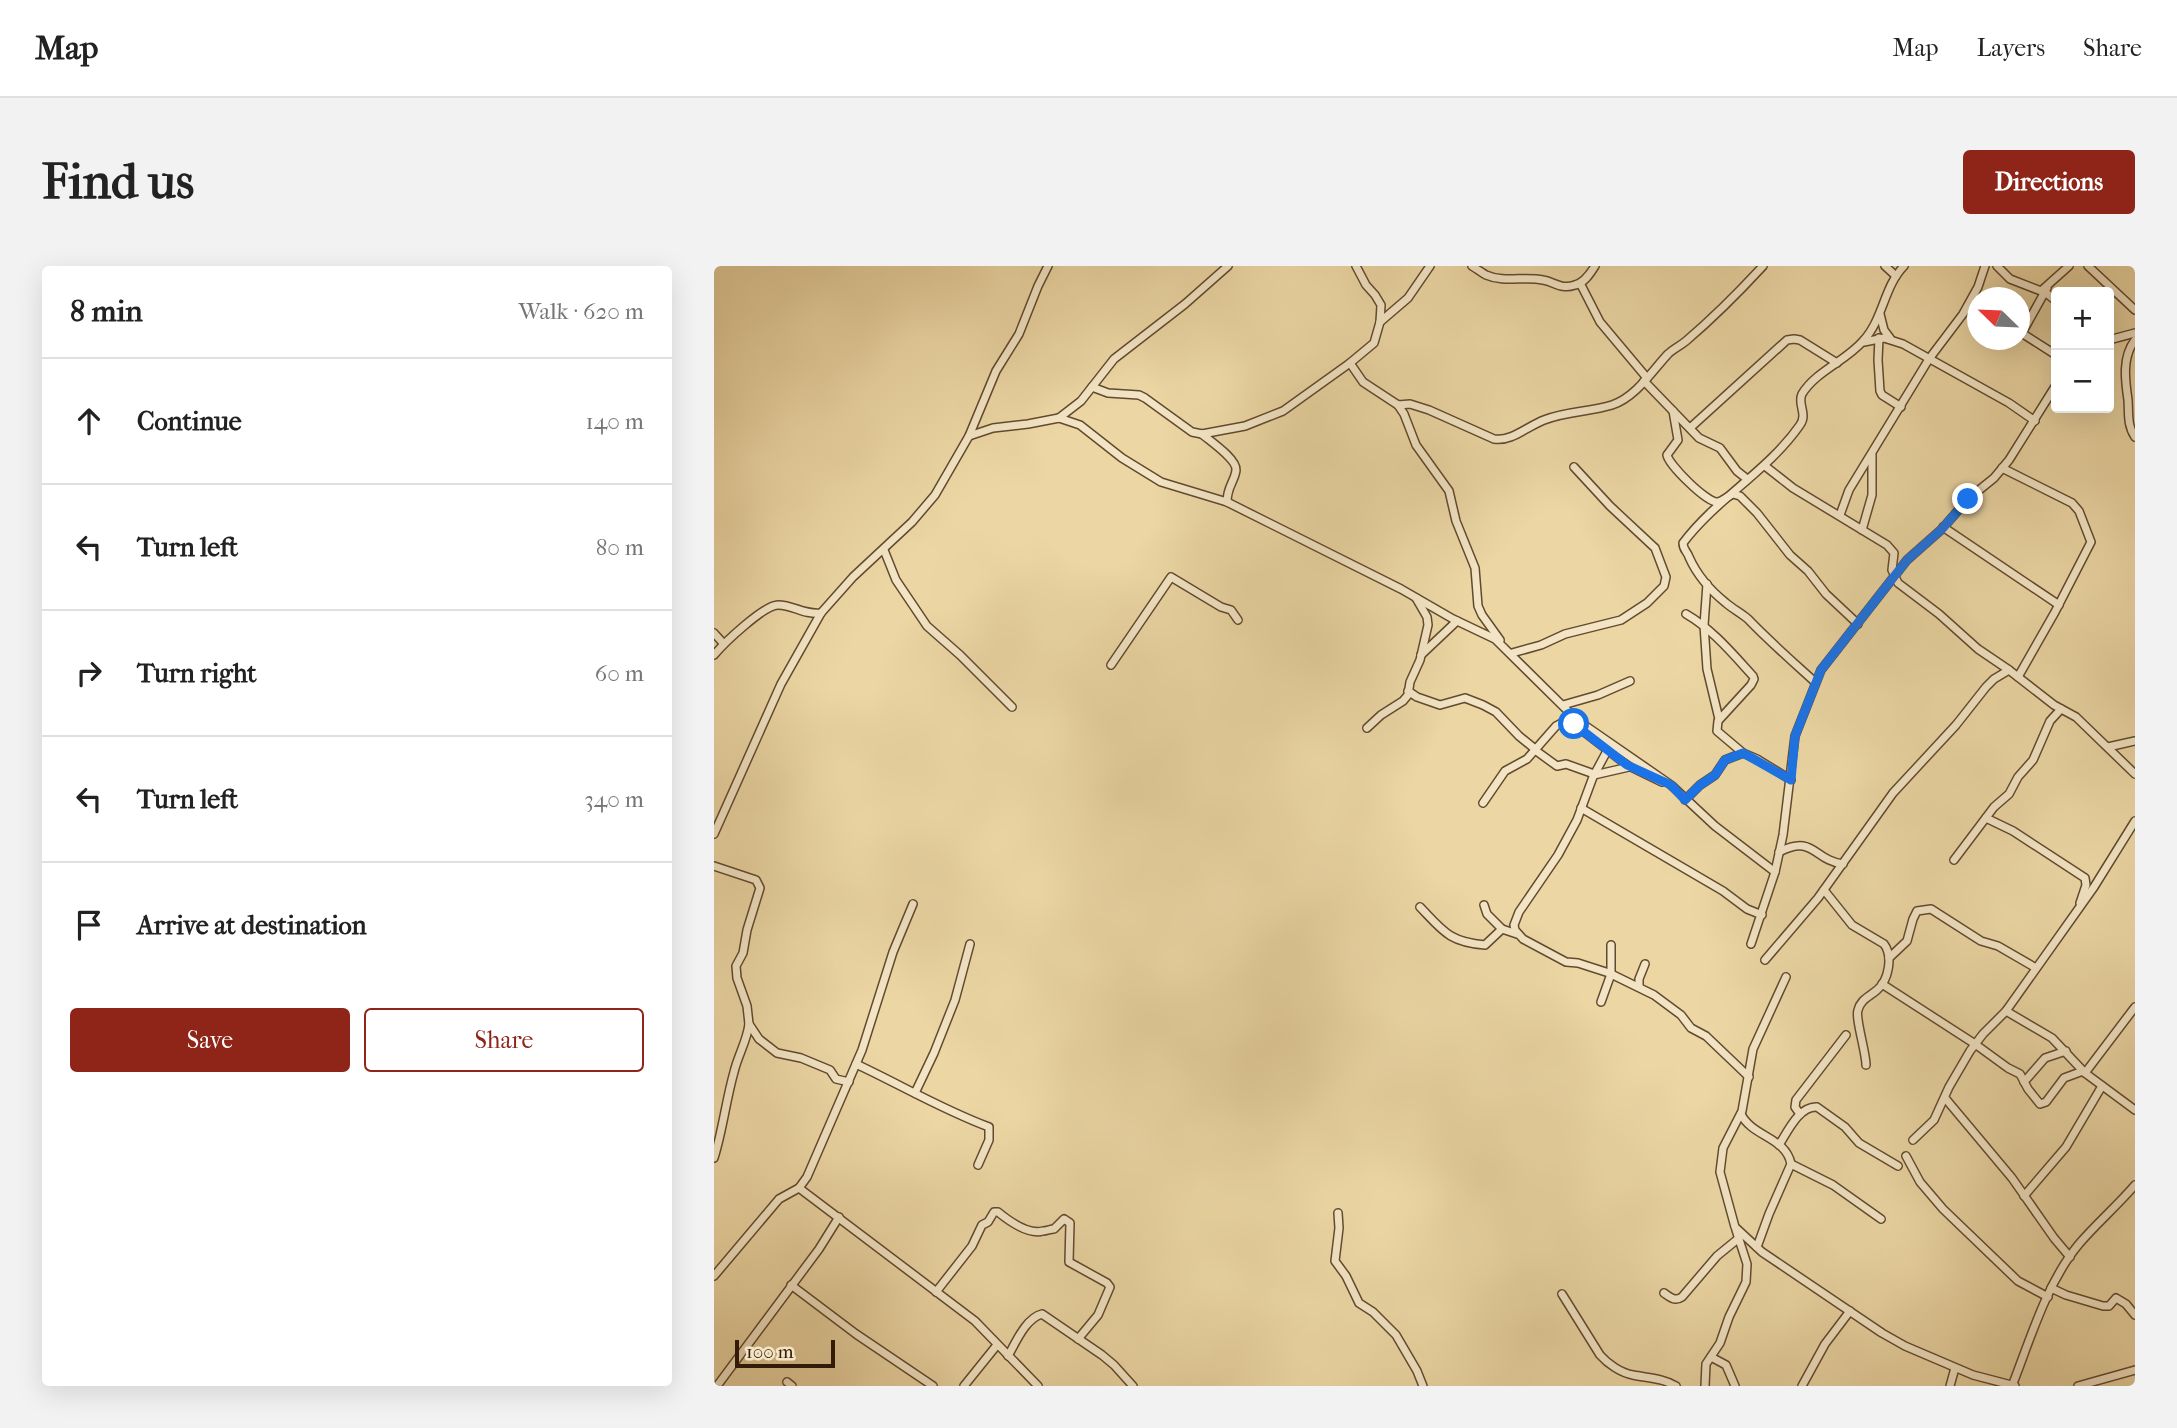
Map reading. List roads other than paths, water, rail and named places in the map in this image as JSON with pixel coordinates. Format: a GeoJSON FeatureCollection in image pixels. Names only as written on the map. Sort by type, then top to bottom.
{"type":"FeatureCollection","features":[{"type":"Feature","properties":{"kind":"street"},"geometry":{"type":"LineString","coordinates":[[715,831],[781,684],[821,613],[853,577],[912,522],[935,495],[969,436],[996,371],[1019,334],[1048,266]]}},
{"type":"Feature","properties":{"kind":"street"},"geometry":{"type":"LineString","coordinates":[[969,436],[993,428],[1028,425],[1059,418],[1081,401],[1114,359],[1185,304],[1228,266]]}},
{"type":"Feature","properties":{"kind":"street"},"geometry":{"type":"LineString","coordinates":[[1202,435],[1245,426],[1283,411],[1374,343],[1381,305],[1356,266]]}},
{"type":"Feature","properties":{"kind":"street"},"geometry":{"type":"LineString","coordinates":[[1380,322],[1408,298],[1430,266]]}},
{"type":"Feature","properties":{"kind":"street"},"geometry":{"type":"LineString","coordinates":[[1472,266],[1486,275],[1506,279],[1542,279],[1559,287],[1580,283],[1595,266]]}},
{"type":"Feature","properties":{"kind":"street"},"geometry":{"type":"LineString","coordinates":[[1398,405],[1410,404],[1429,410],[1494,439],[1502,440],[1545,419],[1613,405],[1646,379],[1763,266]]}},
{"type":"Feature","properties":{"kind":"street"},"geometry":{"type":"LineString","coordinates":[[1885,266],[1896,276]]}},
{"type":"Feature","properties":{"kind":"street"},"geometry":{"type":"LineString","coordinates":[[1815,682],[1707,584],[1692,566],[1683,543],[1727,497],[1765,466],[1801,423],[1804,411],[1800,399],[1803,393],[1822,374],[1863,342],[1880,313],[1896,276],[1904,266]]}},
{"type":"Feature","properties":{"kind":"street"},"geometry":{"type":"LineString","coordinates":[[1979,287],[1985,266]]}},
{"type":"Feature","properties":{"kind":"street"},"geometry":{"type":"LineString","coordinates":[[1997,266],[2011,279],[2032,289],[2046,290]]}},
{"type":"Feature","properties":{"kind":"street"},"geometry":{"type":"LineString","coordinates":[[2030,317],[2046,290],[2069,266]]}},
{"type":"Feature","properties":{"kind":"street"},"geometry":{"type":"LineString","coordinates":[[2088,266],[2135,310]]}},
{"type":"Feature","properties":{"kind":"street"},"geometry":{"type":"LineString","coordinates":[[1580,283],[1600,323],[1673,411],[1699,438],[1720,448],[1737,471],[1747,479]]}},
{"type":"Feature","properties":{"kind":"street"},"geometry":{"type":"LineString","coordinates":[[2046,290],[2051,296]]}},
{"type":"Feature","properties":{"kind":"street"},"geometry":{"type":"LineString","coordinates":[[1840,515],[1849,490],[1929,359],[1967,310]]}},
{"type":"Feature","properties":{"kind":"street"},"geometry":{"type":"LineString","coordinates":[[1880,313],[1884,330],[1891,339]]}},
{"type":"Feature","properties":{"kind":"street"},"geometry":{"type":"LineString","coordinates":[[2114,338],[2135,332]]}},
{"type":"Feature","properties":{"kind":"street"},"geometry":{"type":"LineString","coordinates":[[1863,342],[1879,338],[1891,339],[2009,403],[2035,421]]}},
{"type":"Feature","properties":{"kind":"street"},"geometry":{"type":"LineString","coordinates":[[1879,338],[1880,391],[1901,407]]}},
{"type":"Feature","properties":{"kind":"street"},"geometry":{"type":"LineString","coordinates":[[2030,338],[2051,352]]}},
{"type":"Feature","properties":{"kind":"street"},"geometry":{"type":"LineString","coordinates":[[1689,428],[1787,340],[1797,339],[1837,363]]}},
{"type":"Feature","properties":{"kind":"street"},"geometry":{"type":"LineString","coordinates":[[2135,340],[2129,351],[2125,381],[2129,425],[2135,437]]}},
{"type":"Feature","properties":{"kind":"street"},"geometry":{"type":"LineString","coordinates":[[1350,363],[1363,382],[1398,405],[1416,444],[1447,484],[1456,521],[1475,568],[1478,606],[1502,644],[1577,720],[1671,785],[1685,800],[1775,873]]}},
{"type":"Feature","properties":{"kind":"street"},"geometry":{"type":"LineString","coordinates":[[1092,387],[1108,393],[1144,398],[1192,432],[1202,435],[1226,455],[1235,465],[1236,472],[1227,490],[1227,502]]}},
{"type":"Feature","properties":{"kind":"street"},"geometry":{"type":"LineString","coordinates":[[1751,944],[1775,873],[1791,780],[1795,736],[1821,670],[1907,560],[2003,468],[2051,394]]}},
{"type":"Feature","properties":{"kind":"street"},"geometry":{"type":"LineString","coordinates":[[1673,411],[1678,440],[1667,455],[1668,461],[1696,489],[1712,500],[1720,502],[1733,494],[1740,496],[1765,522],[1790,555],[1858,624]]}},
{"type":"Feature","properties":{"kind":"street"},"geometry":{"type":"LineString","coordinates":[[1059,418],[1080,425],[1122,458],[1161,482],[1227,502],[1416,597],[1502,644]]}},
{"type":"Feature","properties":{"kind":"street"},"geometry":{"type":"LineString","coordinates":[[1862,530],[1872,495],[1872,452]]}},
{"type":"Feature","properties":{"kind":"street"},"geometry":{"type":"LineString","coordinates":[[1765,466],[1793,488],[1840,515],[1893,551],[1894,577],[1908,592],[1939,614],[1978,649],[2076,717],[2135,774]]}},
{"type":"Feature","properties":{"kind":"street"},"geometry":{"type":"LineString","coordinates":[[1512,653],[1541,645],[1565,634],[1621,620],[1647,603],[1664,586],[1666,577],[1655,548],[1610,506],[1574,467]]}},
{"type":"Feature","properties":{"kind":"street"},"geometry":{"type":"LineString","coordinates":[[2003,468],[2073,503],[2091,540],[2059,606],[2018,677]]}},
{"type":"Feature","properties":{"kind":"street"},"geometry":{"type":"LineString","coordinates":[[1943,527],[2059,606]]}},
{"type":"Feature","properties":{"kind":"street"},"geometry":{"type":"LineString","coordinates":[[884,550],[896,580],[927,626],[1012,707]]}},
{"type":"Feature","properties":{"kind":"street"},"geometry":{"type":"LineString","coordinates":[[1111,665],[1171,577],[1221,607],[1231,610],[1238,620]]}},
{"type":"Feature","properties":{"kind":"street"},"geometry":{"type":"LineString","coordinates":[[1707,584],[1704,625],[1707,670],[1719,719],[1717,731],[1743,753],[1791,780]]}},
{"type":"Feature","properties":{"kind":"street"},"geometry":{"type":"LineString","coordinates":[[1367,728],[1403,701],[1408,691],[1421,656],[1428,625],[1427,617],[1416,597]]}},
{"type":"Feature","properties":{"kind":"street"},"geometry":{"type":"LineString","coordinates":[[714,654],[723,643],[768,607],[775,605],[808,614],[821,613]]}},
{"type":"Feature","properties":{"kind":"street"},"geometry":{"type":"LineString","coordinates":[[1686,614],[1704,625],[1754,679],[1719,719]]}},
{"type":"Feature","properties":{"kind":"street"},"geometry":{"type":"LineString","coordinates":[[1421,656],[1457,621]]}},
{"type":"Feature","properties":{"kind":"street"},"geometry":{"type":"LineString","coordinates":[[714,633],[723,643]]}},
{"type":"Feature","properties":{"kind":"street"},"geometry":{"type":"LineString","coordinates":[[1765,960],[1824,890],[1893,793],[1956,725],[1986,687],[2009,670]]}},
{"type":"Feature","properties":{"kind":"street"},"geometry":{"type":"LineString","coordinates":[[1563,705],[1598,695],[1630,681]]}},
{"type":"Feature","properties":{"kind":"street"},"geometry":{"type":"LineString","coordinates":[[1408,691],[1440,705],[1465,698],[1483,705],[1496,712],[1535,750],[1558,766],[1566,764],[1594,774],[1630,767]]}},
{"type":"Feature","properties":{"kind":"street"},"geometry":{"type":"LineString","coordinates":[[1954,860],[1999,802],[2009,794],[2018,777],[2033,760],[2050,721],[2061,709]]}},
{"type":"Feature","properties":{"kind":"street"},"geometry":{"type":"LineString","coordinates":[[1483,803],[1505,771],[1527,760],[1556,726],[1565,721],[1574,724],[1630,767],[1671,785]]}},
{"type":"Feature","properties":{"kind":"street"},"geometry":{"type":"LineString","coordinates":[[2108,747],[2135,741]]}},
{"type":"Feature","properties":{"kind":"street"},"geometry":{"type":"LineString","coordinates":[[1607,751],[1558,855],[1514,925],[1523,939],[1566,962],[1578,963],[1611,974],[1654,995],[1681,1015],[1691,1028],[1706,1036],[1749,1077]]}},
{"type":"Feature","properties":{"kind":"street"},"geometry":{"type":"LineString","coordinates":[[1685,800],[1715,775],[1725,760],[1743,753]]}},
{"type":"Feature","properties":{"kind":"street"},"geometry":{"type":"LineString","coordinates":[[1581,807],[1723,891],[1747,909],[1762,915]]}},
{"type":"Feature","properties":{"kind":"street"},"geometry":{"type":"LineString","coordinates":[[1986,818],[2013,831],[2085,878],[2086,885],[2078,909]]}},
{"type":"Feature","properties":{"kind":"street"},"geometry":{"type":"LineString","coordinates":[[1913,1140],[1932,1124],[1975,1044],[2006,1012],[2135,823]]}},
{"type":"Feature","properties":{"kind":"street"},"geometry":{"type":"LineString","coordinates":[[1779,852],[1797,845],[1807,846],[1829,861],[1843,864]]}},
{"type":"Feature","properties":{"kind":"street"},"geometry":{"type":"LineString","coordinates":[[714,866],[755,880],[760,888],[743,953],[736,966],[737,978],[747,1006],[748,1035],[732,1077],[714,1158]]}},
{"type":"Feature","properties":{"kind":"street"},"geometry":{"type":"LineString","coordinates":[[1824,890],[1852,925],[1886,945],[1888,971],[1879,989],[1863,1001],[1857,1014],[1867,1065]]}},
{"type":"Feature","properties":{"kind":"street"},"geometry":{"type":"LineString","coordinates":[[714,1276],[779,1199],[799,1188],[816,1159],[856,1064],[893,952],[913,904]]}},
{"type":"Feature","properties":{"kind":"street"},"geometry":{"type":"LineString","coordinates":[[1484,905],[1488,914],[1502,929],[1520,935]]}},
{"type":"Feature","properties":{"kind":"street"},"geometry":{"type":"LineString","coordinates":[[1420,906],[1448,936],[1456,940],[1485,945],[1502,929]]}},
{"type":"Feature","properties":{"kind":"street"},"geometry":{"type":"LineString","coordinates":[[1888,958],[1907,941],[1917,911],[1931,909],[1982,941],[1998,946],[2036,968]]}},
{"type":"Feature","properties":{"kind":"street"},"geometry":{"type":"LineString","coordinates":[[915,1093],[955,1000],[971,944]]}},
{"type":"Feature","properties":{"kind":"street"},"geometry":{"type":"LineString","coordinates":[[1601,1002],[1611,974],[1611,944]]}},
{"type":"Feature","properties":{"kind":"street"},"geometry":{"type":"LineString","coordinates":[[1639,987],[1645,964]]}},
{"type":"Feature","properties":{"kind":"street"},"geometry":{"type":"LineString","coordinates":[[1705,1386],[1706,1367],[1720,1343],[1746,1282],[1747,1264],[1720,1164],[1727,1138],[1741,1115],[1753,1049],[1786,977]]}},
{"type":"Feature","properties":{"kind":"street"},"geometry":{"type":"LineString","coordinates":[[1882,984],[2020,1074],[2032,1095],[2043,1104],[2060,1081],[2067,1076],[2084,1072],[2135,1007]]}},
{"type":"Feature","properties":{"kind":"street"},"geometry":{"type":"LineString","coordinates":[[2006,1012],[2052,1038],[2084,1072],[2135,1110]]}},
{"type":"Feature","properties":{"kind":"street"},"geometry":{"type":"LineString","coordinates":[[749,1024],[759,1039],[777,1053],[802,1058],[832,1071],[836,1079],[849,1082]]}},
{"type":"Feature","properties":{"kind":"street"},"geometry":{"type":"LineString","coordinates":[[1800,1114],[1795,1107],[1796,1100],[1846,1035]]}},
{"type":"Feature","properties":{"kind":"street"},"geometry":{"type":"LineString","coordinates":[[2024,1082],[2045,1058],[2066,1051]]}},
{"type":"Feature","properties":{"kind":"street"},"geometry":{"type":"LineString","coordinates":[[856,1064],[944,1109],[990,1127],[989,1140],[978,1165]]}},
{"type":"Feature","properties":{"kind":"street"},"geometry":{"type":"LineString","coordinates":[[2024,1196],[2066,1147],[2102,1086]]}},
{"type":"Feature","properties":{"kind":"street"},"geometry":{"type":"LineString","coordinates":[[1945,1098],[2070,1257]]}},
{"type":"Feature","properties":{"kind":"street"},"geometry":{"type":"LineString","coordinates":[[1779,1145],[1800,1114],[1809,1107],[1817,1107],[1845,1127],[1859,1143],[1898,1166]]}},
{"type":"Feature","properties":{"kind":"street"},"geometry":{"type":"LineString","coordinates":[[1741,1115],[1755,1131],[1779,1145],[1790,1157],[1791,1164],[1757,1247]]}},
{"type":"Feature","properties":{"kind":"street"},"geometry":{"type":"LineString","coordinates":[[1906,1156],[1920,1182],[1943,1209],[2018,1281],[2048,1297]]}},
{"type":"Feature","properties":{"kind":"street"},"geometry":{"type":"LineString","coordinates":[[1791,1164],[1833,1185],[1881,1219]]}},
{"type":"Feature","properties":{"kind":"street"},"geometry":{"type":"LineString","coordinates":[[1735,1227],[1757,1247],[1905,1346],[1955,1368],[2013,1386],[2051,1289],[2070,1257],[2078,1245],[2135,1185]]}},
{"type":"Feature","properties":{"kind":"street"},"geometry":{"type":"LineString","coordinates":[[799,1188],[975,1321],[1038,1386]]}},
{"type":"Feature","properties":{"kind":"street"},"geometry":{"type":"LineString","coordinates":[[936,1292],[972,1246],[982,1226],[994,1212],[1025,1229],[1040,1231],[1054,1229],[1064,1219],[1070,1223],[1069,1262],[1110,1287],[1098,1315],[1078,1339]]}},
{"type":"Feature","properties":{"kind":"street"},"geometry":{"type":"LineString","coordinates":[[1338,1213],[1335,1261],[1346,1276],[1359,1303],[1373,1312],[1396,1335],[1423,1386]]}},
{"type":"Feature","properties":{"kind":"street"},"geometry":{"type":"LineString","coordinates":[[717,1386],[819,1249],[839,1217]]}},
{"type":"Feature","properties":{"kind":"street"},"geometry":{"type":"LineString","coordinates":[[1664,1293],[1671,1299],[1682,1297],[1717,1256],[1739,1237]]}},
{"type":"Feature","properties":{"kind":"street"},"geometry":{"type":"LineString","coordinates":[[791,1285],[856,1334],[933,1386]]}},
{"type":"Feature","properties":{"kind":"street"},"geometry":{"type":"LineString","coordinates":[[2051,1289],[2103,1306],[2109,1306],[2116,1298],[2126,1304],[2135,1315]]}},
{"type":"Feature","properties":{"kind":"street"},"geometry":{"type":"LineString","coordinates":[[1562,1294],[1605,1361],[1630,1375],[1663,1380],[1676,1386]]}},
{"type":"Feature","properties":{"kind":"street"},"geometry":{"type":"LineString","coordinates":[[1802,1386],[1825,1344],[1850,1311]]}},
{"type":"Feature","properties":{"kind":"street"},"geometry":{"type":"LineString","coordinates":[[1008,1356],[1027,1326],[1039,1313],[1055,1321],[1114,1365],[1133,1386]]}},
{"type":"Feature","properties":{"kind":"street"},"geometry":{"type":"LineString","coordinates":[[964,1386],[998,1345]]}},
{"type":"Feature","properties":{"kind":"street"},"geometry":{"type":"LineString","coordinates":[[1711,1357],[1726,1365],[1735,1386]]}},
{"type":"Feature","properties":{"kind":"street"},"geometry":{"type":"LineString","coordinates":[[1950,1386],[1955,1368]]}},
{"type":"Feature","properties":{"kind":"street"},"geometry":{"type":"LineString","coordinates":[[2078,1386],[2135,1370]]}}]}
